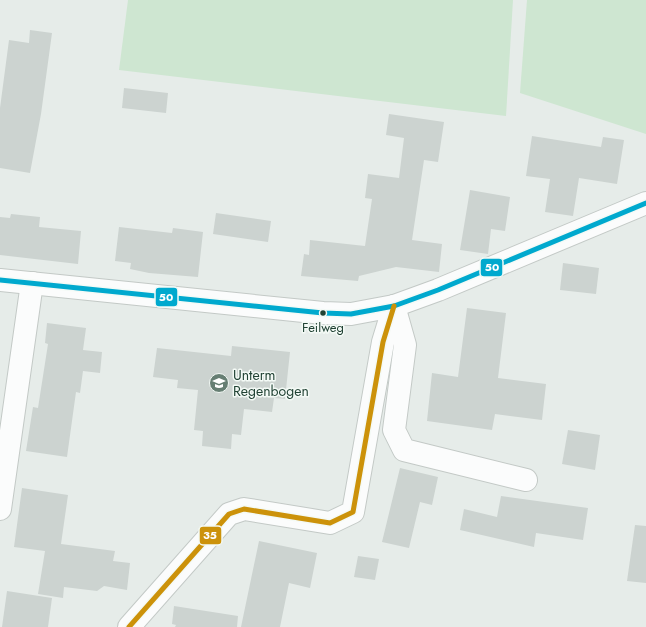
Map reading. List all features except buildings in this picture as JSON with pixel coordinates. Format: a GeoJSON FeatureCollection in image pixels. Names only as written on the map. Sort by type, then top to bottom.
{"type":"FeatureCollection","features":[{"type":"Feature","properties":{"kind":"street"},"geometry":{"type":"LineString","coordinates":[[0,280],[323,313],[351,314],[394,306],[438,290],[646,203]]}},
{"type":"Feature","properties":{"kind":"street"},"geometry":{"type":"LineString","coordinates":[[0,509],[32,283]]}},
{"type":"Feature","properties":{"kind":"street"},"geometry":{"type":"LineString","coordinates":[[394,306],[405,345],[394,430],[404,450],[526,480]]}},
{"type":"Feature","properties":{"kind":"street"},"geometry":{"type":"LineString","coordinates":[[129,627],[229,514],[244,509],[330,523],[353,512],[383,342],[394,306]]}},
{"type":"Feature","properties":{"kind":"green space"},"geometry":{"type":"Polygon","coordinates":[[[128,0],[513,0],[506,116],[119,70],[128,0]]]}},
{"type":"Feature","properties":{"kind":"green space"},"geometry":{"type":"Polygon","coordinates":[[[527,0],[646,0],[646,134],[520,93],[527,0]]]}},
{"type":"Feature","properties":{"kind":"transit line","name":"50"},"geometry":{"type":"LineString","coordinates":[[0,280],[323,313],[351,314],[394,306],[438,290],[646,203]]}},
{"type":"Feature","properties":{"kind":"transit line","name":"35"},"geometry":{"type":"LineString","coordinates":[[129,627],[229,514],[244,509],[330,523],[353,512],[383,342],[394,306]]}},
{"type":"Feature","properties":{"kind":"place","name":"Feilweg"},"geometry":{"type":"Point","coordinates":[323,313]}},
{"type":"Feature","properties":{"kind":"place","name":"Unterm Regenbogen"},"geometry":{"type":"Point","coordinates":[219,383]}}]}
